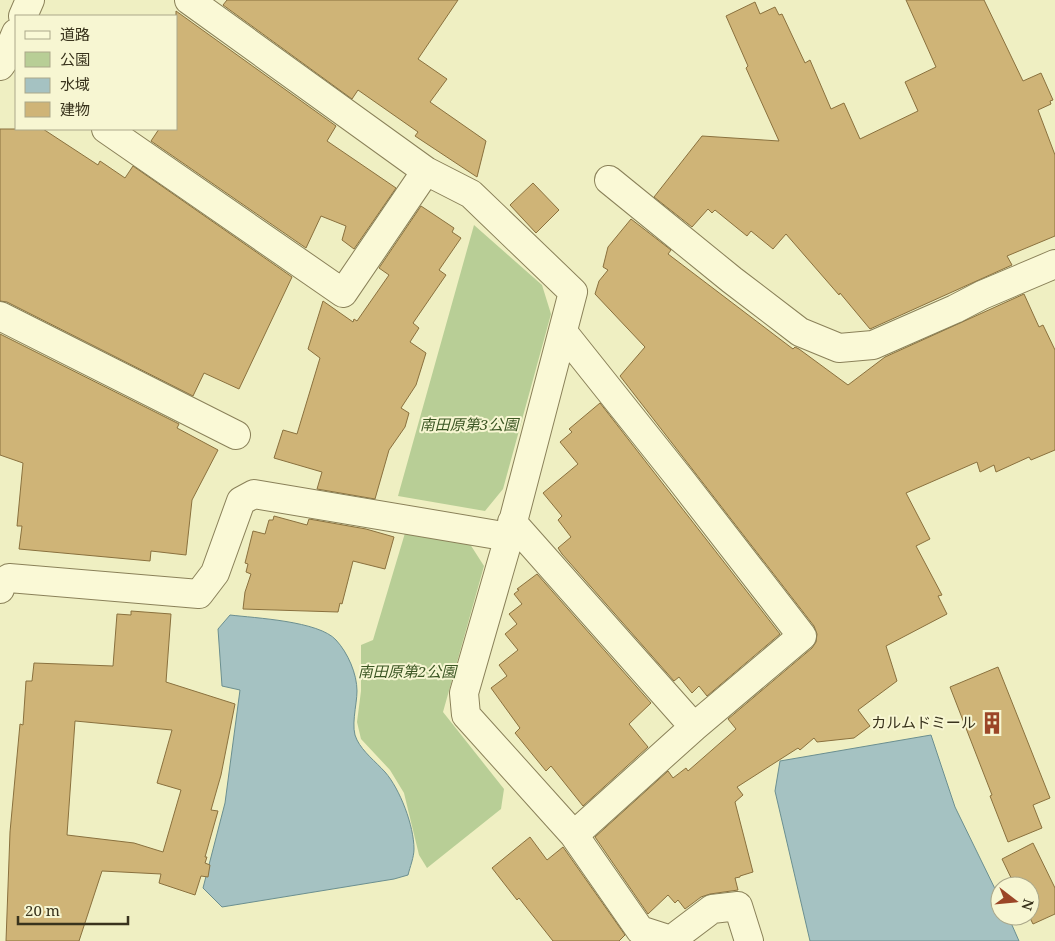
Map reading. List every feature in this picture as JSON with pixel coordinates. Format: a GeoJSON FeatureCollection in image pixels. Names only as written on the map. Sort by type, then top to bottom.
{"type":"FeatureCollection","features":[{"type":"Feature","properties":{"kind":"street"},"geometry":{"type":"LineString","coordinates":[[24,15],[30,0]]}},
{"type":"Feature","properties":{"kind":"street"},"geometry":{"type":"LineString","coordinates":[[189,0],[426,171],[471,194],[573,292],[510,530],[464,693],[466,715],[574,835],[640,930],[671,940],[712,909],[738,906],[749,941]]}},
{"type":"Feature","properties":{"kind":"street"},"geometry":{"type":"LineString","coordinates":[[7,64],[15,36]]}},
{"type":"Feature","properties":{"kind":"street"},"geometry":{"type":"LineString","coordinates":[[107,130],[343,293],[426,171]]}},
{"type":"Feature","properties":{"kind":"street"},"geometry":{"type":"LineString","coordinates":[[609,180],[732,280],[800,332],[839,348],[873,346],[982,295],[1055,264]]}},
{"type":"Feature","properties":{"kind":"street"},"geometry":{"type":"LineString","coordinates":[[0,316],[236,435]]}},
{"type":"Feature","properties":{"kind":"street"},"geometry":{"type":"LineString","coordinates":[[563,332],[802,636],[694,727],[574,835]]}},
{"type":"Feature","properties":{"kind":"street"},"geometry":{"type":"LineString","coordinates":[[0,589],[0,584],[9,578],[199,594],[216,573],[241,501],[254,494],[510,530],[694,727]]}},
{"type":"Feature","properties":{"kind":"green space","name":"南田原第3公園"},"geometry":{"type":"Polygon","coordinates":[[[474,225],[542,285],[551,314],[503,489],[485,511],[398,496],[474,225]]]}},
{"type":"Feature","properties":{"kind":"green space","name":"南田原第2公園"},"geometry":{"type":"Polygon","coordinates":[[[405,533],[468,541],[484,566],[443,712],[504,789],[501,809],[427,868],[419,855],[404,793],[390,770],[361,739],[357,722],[361,691],[361,645],[373,640],[405,533]]]}},
{"type":"Feature","properties":{"kind":"water"},"geometry":{"type":"Polygon","coordinates":[[[230,615],[270,619],[316,628],[336,640],[344,651],[354,671],[357,684],[355,735],[363,749],[391,779],[409,819],[414,849],[408,875],[394,879],[222,907],[203,888],[225,803],[240,690],[222,686],[218,629],[230,615]]]}},
{"type":"Feature","properties":{"kind":"water"},"geometry":{"type":"Polygon","coordinates":[[[931,735],[955,807],[990,879],[990,926],[1012,926],[1019,941],[810,941],[775,791],[780,761],[931,735]]]}},
{"type":"Feature","properties":{"kind":"building"},"geometry":{"type":"Polygon","coordinates":[[[227,0],[458,0],[418,59],[447,79],[430,102],[486,141],[477,177],[415,136],[418,132],[358,90],[352,99],[223,5],[227,0]]]}},
{"type":"Feature","properties":{"kind":"building"},"geometry":{"type":"Polygon","coordinates":[[[906,0],[984,0],[1023,81],[1041,73],[1053,100],[1050,101],[1051,104],[1038,110],[1055,155],[1055,236],[1007,256],[1012,265],[870,329],[786,234],[773,249],[751,231],[747,236],[715,210],[712,213],[708,209],[692,227],[654,197],[702,136],[779,141],[746,68],[748,66],[726,16],[755,2],[760,14],[775,7],[779,15],[782,14],[805,63],[810,60],[831,109],[844,103],[860,139],[918,111],[905,82],[936,67],[906,0]]]}},
{"type":"Feature","properties":{"kind":"building"},"geometry":{"type":"Polygon","coordinates":[[[176,11],[336,126],[327,141],[396,188],[354,249],[342,240],[346,226],[321,216],[306,248],[151,141],[158,130],[178,130],[178,15],[176,15],[176,11]]]}},
{"type":"Feature","properties":{"kind":"building"},"geometry":{"type":"Polygon","coordinates":[[[0,129],[45,130],[98,165],[100,161],[125,178],[133,166],[292,277],[239,389],[204,373],[193,396],[7,302],[0,301],[0,129]]]}},
{"type":"Feature","properties":{"kind":"building"},"geometry":{"type":"Polygon","coordinates":[[[533,183],[559,210],[536,233],[510,205],[533,183]]]}},
{"type":"Feature","properties":{"kind":"building"},"geometry":{"type":"Polygon","coordinates":[[[421,206],[454,228],[452,232],[461,238],[439,270],[446,275],[413,323],[419,328],[410,342],[426,353],[416,385],[401,408],[409,413],[405,427],[389,450],[375,499],[317,489],[322,472],[274,458],[283,430],[297,434],[320,358],[308,349],[323,301],[353,322],[354,319],[357,321],[389,275],[379,268],[421,206]]]}},
{"type":"Feature","properties":{"kind":"building"},"geometry":{"type":"Polygon","coordinates":[[[631,219],[671,250],[668,254],[793,349],[795,347],[799,349],[848,385],[885,357],[1024,294],[1039,327],[1043,325],[1055,350],[1055,450],[1031,460],[1029,457],[996,472],[994,465],[980,472],[977,462],[906,493],[930,539],[916,546],[942,595],[938,596],[947,614],[886,646],[897,681],[858,710],[870,726],[854,738],[817,742],[814,738],[800,750],[798,748],[737,787],[743,795],[735,802],[753,872],[735,878],[738,890],[701,897],[685,909],[678,900],[675,903],[668,895],[648,914],[595,837],[668,771],[673,778],[686,768],[688,771],[736,729],[728,719],[812,648],[816,642],[817,634],[814,626],[620,376],[645,347],[595,294],[599,281],[608,270],[603,267],[608,247],[631,219]]]}},
{"type":"Feature","properties":{"kind":"building"},"geometry":{"type":"Polygon","coordinates":[[[0,334],[179,424],[177,428],[218,450],[192,500],[186,555],[151,551],[150,561],[19,549],[22,526],[17,526],[23,463],[0,455],[0,334]]]}},
{"type":"Feature","properties":{"kind":"building"},"geometry":{"type":"Polygon","coordinates":[[[600,403],[780,634],[707,696],[699,686],[692,693],[679,677],[674,681],[558,548],[571,537],[558,520],[562,516],[543,493],[578,464],[560,442],[572,432],[569,429],[600,403]]]}},
{"type":"Feature","properties":{"kind":"building"},"geometry":{"type":"Polygon","coordinates":[[[274,516],[307,525],[309,519],[366,529],[394,537],[385,569],[353,561],[342,604],[340,603],[338,612],[243,609],[245,592],[251,574],[246,572],[248,564],[245,563],[253,531],[265,534],[269,520],[273,520],[274,516]]]}},
{"type":"Feature","properties":{"kind":"building"},"geometry":{"type":"Polygon","coordinates":[[[537,574],[651,703],[629,724],[648,747],[583,806],[551,766],[546,771],[515,733],[520,728],[491,688],[507,676],[499,665],[518,650],[505,634],[517,624],[509,614],[522,604],[514,594],[519,590],[517,589],[537,574]]]}},
{"type":"Feature","properties":{"kind":"building"},"geometry":{"type":"Polygon","coordinates":[[[131,611],[171,614],[166,682],[235,704],[221,775],[211,810],[218,811],[205,857],[207,857],[205,863],[210,865],[208,877],[201,876],[195,895],[159,883],[161,874],[102,871],[79,941],[6,941],[10,832],[20,724],[23,725],[26,681],[32,681],[34,663],[113,666],[117,614],[131,615],[131,611]],[[75,721],[67,835],[134,843],[163,852],[181,790],[157,783],[172,730],[75,721]]]}},
{"type":"Feature","properties":{"kind":"building","name":"カルムドミール"},"geometry":{"type":"Polygon","coordinates":[[[998,667],[1050,798],[1033,805],[1042,828],[1008,842],[950,687],[998,667]]]}},
{"type":"Feature","properties":{"kind":"building"},"geometry":{"type":"Polygon","coordinates":[[[530,837],[547,860],[563,847],[625,935],[619,941],[553,941],[519,898],[517,900],[492,868],[530,837]]]}},
{"type":"Feature","properties":{"kind":"building"},"geometry":{"type":"Polygon","coordinates":[[[1033,843],[1055,888],[1055,914],[1040,921],[1040,876],[1010,876],[1002,859],[1033,843]]]}},
{"type":"Feature","properties":{"kind":"place","name":"カルムドミール"},"geometry":{"type":"Point","coordinates":[992,723]}}]}
